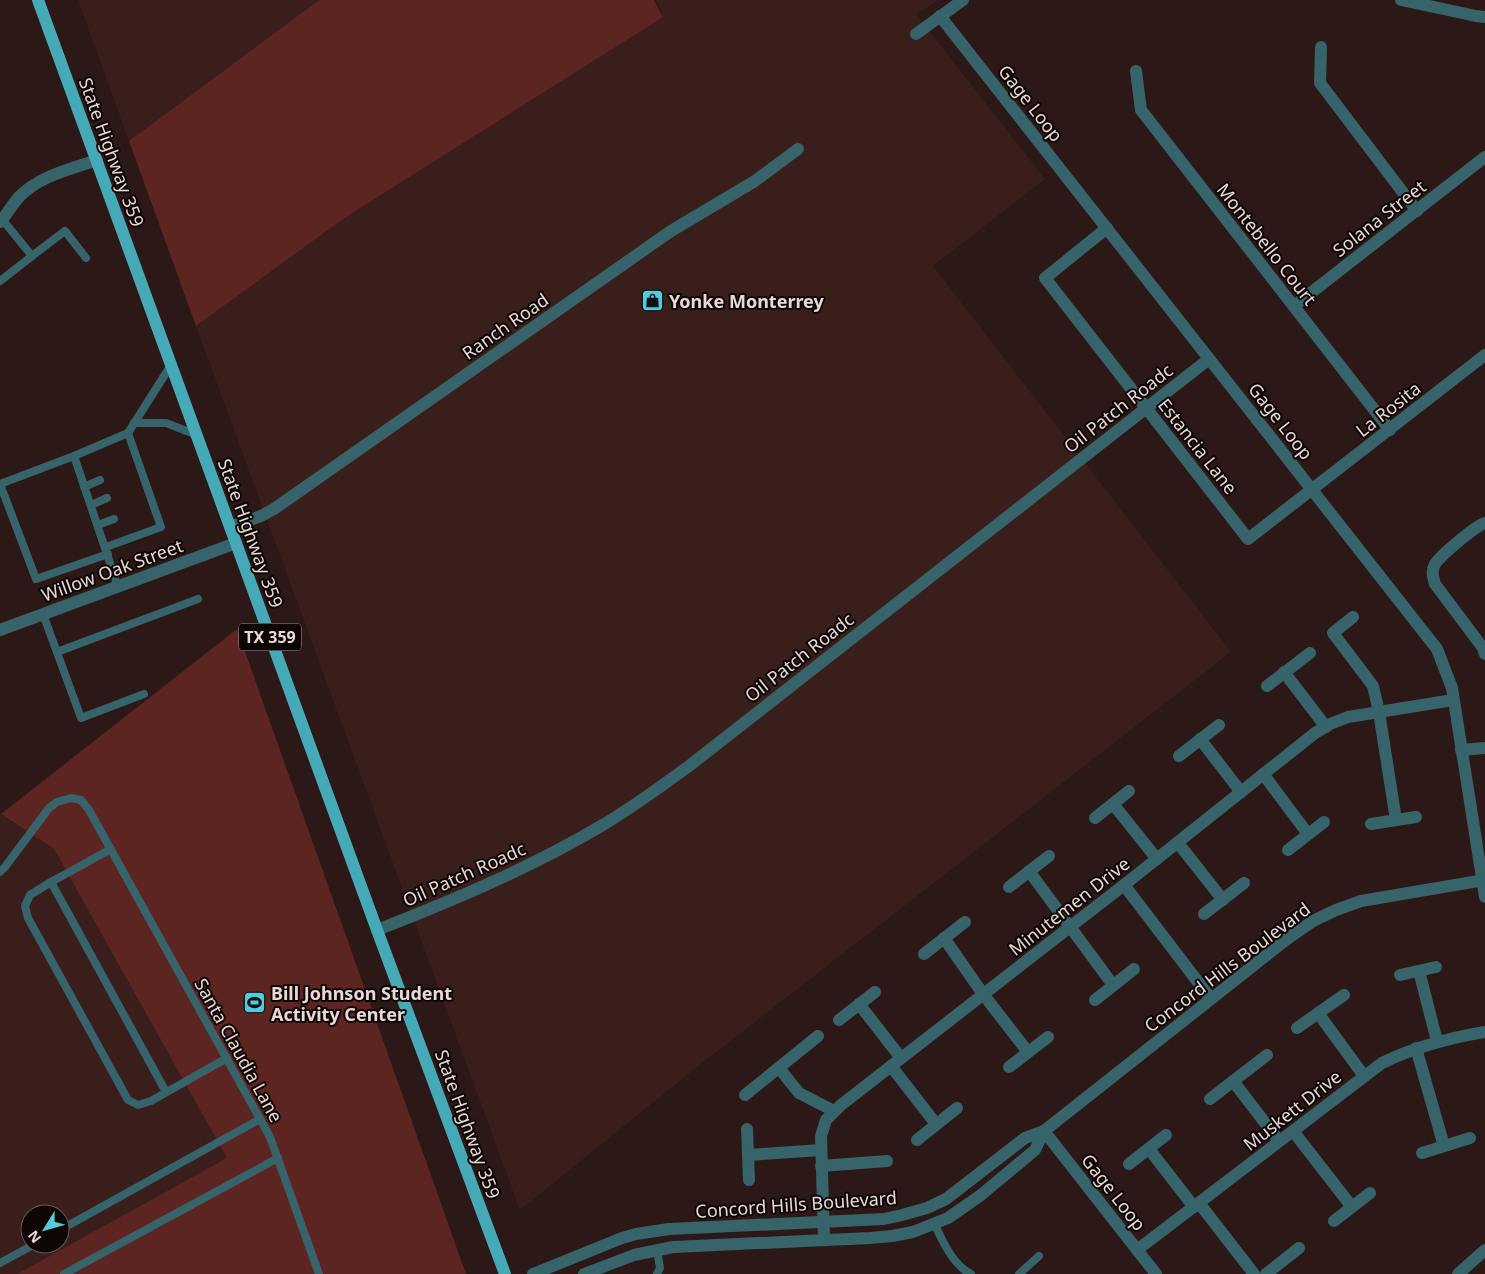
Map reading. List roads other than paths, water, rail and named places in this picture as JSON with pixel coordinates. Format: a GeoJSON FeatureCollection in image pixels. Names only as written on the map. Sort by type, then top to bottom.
{"type":"FeatureCollection","features":[{"type":"Feature","properties":{"kind":"main road","name":"State Highway 359"},"geometry":{"type":"LineString","coordinates":[[38,0],[377,930],[505,1274]]}},
{"type":"Feature","properties":{"kind":"street"},"geometry":{"type":"LineString","coordinates":[[916,34],[963,0]]}},
{"type":"Feature","properties":{"kind":"street"},"geometry":{"type":"LineString","coordinates":[[1401,0],[1485,17]]}},
{"type":"Feature","properties":{"kind":"street","name":"Gage Loop"},"geometry":{"type":"LineString","coordinates":[[940,16],[1437,648],[1446,669],[1453,700],[1484,881],[1485,898]]}},
{"type":"Feature","properties":{"kind":"street"},"geometry":{"type":"LineString","coordinates":[[1321,46],[1320,83],[1416,211]]}},
{"type":"Feature","properties":{"kind":"street","name":"Montebello Court"},"geometry":{"type":"LineString","coordinates":[[1136,71],[1140,110],[1390,430]]}},
{"type":"Feature","properties":{"kind":"street","name":"Ranch Road"},"geometry":{"type":"LineString","coordinates":[[230,527],[261,516],[274,509],[671,231],[755,182],[798,149]]}},
{"type":"Feature","properties":{"kind":"street","name":"Solana Street"},"geometry":{"type":"LineString","coordinates":[[1294,306],[1485,157]]}},
{"type":"Feature","properties":{"kind":"street"},"geometry":{"type":"LineString","coordinates":[[1,220],[19,197],[28,189],[59,173],[96,160]]}},
{"type":"Feature","properties":{"kind":"street","name":"Estancia Lane"},"geometry":{"type":"LineString","coordinates":[[1107,228],[1045,278],[1248,539],[1312,490]]}},
{"type":"Feature","properties":{"kind":"street","name":"La Rosita"},"geometry":{"type":"LineString","coordinates":[[1312,490],[1485,355]]}},
{"type":"Feature","properties":{"kind":"street","name":"Oil Patch Roadc"},"geometry":{"type":"LineString","coordinates":[[377,930],[489,885],[566,846],[638,802],[689,766],[1209,358]]}},
{"type":"Feature","properties":{"kind":"street"},"geometry":{"type":"LineString","coordinates":[[1485,523],[1462,538],[1435,564],[1432,576],[1435,584],[1483,648],[1485,654]]}},
{"type":"Feature","properties":{"kind":"street","name":"Willow Oak Street"},"geometry":{"type":"LineString","coordinates":[[0,630],[236,543]]}},
{"type":"Feature","properties":{"kind":"street"},"geometry":{"type":"LineString","coordinates":[[1353,617],[1333,633],[1373,686],[1379,712],[1396,820]]}},
{"type":"Feature","properties":{"kind":"street"},"geometry":{"type":"LineString","coordinates":[[1267,686],[1310,653]]}},
{"type":"Feature","properties":{"kind":"street"},"geometry":{"type":"LineString","coordinates":[[1284,672],[1326,727]]}},
{"type":"Feature","properties":{"kind":"street","name":"Minutemen Drive"},"geometry":{"type":"LineString","coordinates":[[824,1239],[821,1136],[823,1126],[834,1111],[1326,727],[1348,717],[1453,700]]}},
{"type":"Feature","properties":{"kind":"street"},"geometry":{"type":"LineString","coordinates":[[1179,756],[1219,725]]}},
{"type":"Feature","properties":{"kind":"street"},"geometry":{"type":"LineString","coordinates":[[1200,739],[1241,792]]}},
{"type":"Feature","properties":{"kind":"street"},"geometry":{"type":"LineString","coordinates":[[1461,750],[1485,748]]}},
{"type":"Feature","properties":{"kind":"street"},"geometry":{"type":"LineString","coordinates":[[1264,774],[1308,834]]}},
{"type":"Feature","properties":{"kind":"street"},"geometry":{"type":"LineString","coordinates":[[1095,818],[1129,790]]}},
{"type":"Feature","properties":{"kind":"street"},"geometry":{"type":"LineString","coordinates":[[1113,804],[1157,859]]}},
{"type":"Feature","properties":{"kind":"street"},"geometry":{"type":"LineString","coordinates":[[1371,824],[1416,817]]}},
{"type":"Feature","properties":{"kind":"street"},"geometry":{"type":"LineString","coordinates":[[1288,850],[1324,822]]}},
{"type":"Feature","properties":{"kind":"street"},"geometry":{"type":"LineString","coordinates":[[1178,843],[1223,900]]}},
{"type":"Feature","properties":{"kind":"street"},"geometry":{"type":"LineString","coordinates":[[1009,887],[1049,856]]}},
{"type":"Feature","properties":{"kind":"street"},"geometry":{"type":"LineString","coordinates":[[1029,872],[1113,985]]}},
{"type":"Feature","properties":{"kind":"street","name":"Concord Hills Boulevard"},"geometry":{"type":"LineString","coordinates":[[532,1274],[622,1238],[652,1231],[884,1218],[927,1208],[946,1199],[1025,1138],[1044,1131],[1287,939],[1313,921],[1361,901],[1484,881]]}},
{"type":"Feature","properties":{"kind":"street"},"geometry":{"type":"LineString","coordinates":[[1204,914],[1244,883]]}},
{"type":"Feature","properties":{"kind":"street"},"geometry":{"type":"LineString","coordinates":[[1124,885],[1211,999]]}},
{"type":"Feature","properties":{"kind":"street"},"geometry":{"type":"LineString","coordinates":[[924,954],[965,922]]}},
{"type":"Feature","properties":{"kind":"street"},"geometry":{"type":"LineString","coordinates":[[944,938],[983,994],[1028,1052]]}},
{"type":"Feature","properties":{"kind":"street"},"geometry":{"type":"LineString","coordinates":[[1400,975],[1436,967]]}},
{"type":"Feature","properties":{"kind":"street"},"geometry":{"type":"LineString","coordinates":[[1095,1000],[1134,969]]}},
{"type":"Feature","properties":{"kind":"street"},"geometry":{"type":"LineString","coordinates":[[1419,971],[1437,1041]]}},
{"type":"Feature","properties":{"kind":"street"},"geometry":{"type":"LineString","coordinates":[[839,1020],[875,992]]}},
{"type":"Feature","properties":{"kind":"street"},"geometry":{"type":"LineString","coordinates":[[1297,1028],[1344,995]]}},
{"type":"Feature","properties":{"kind":"street"},"geometry":{"type":"LineString","coordinates":[[859,1004],[936,1124]]}},
{"type":"Feature","properties":{"kind":"street"},"geometry":{"type":"LineString","coordinates":[[1318,1013],[1364,1076]]}},
{"type":"Feature","properties":{"kind":"street","name":"Muskett Drive"},"geometry":{"type":"LineString","coordinates":[[1137,1250],[1382,1063],[1437,1041],[1485,1032]]}},
{"type":"Feature","properties":{"kind":"street"},"geometry":{"type":"LineString","coordinates":[[745,1095],[818,1036]]}},
{"type":"Feature","properties":{"kind":"street"},"geometry":{"type":"LineString","coordinates":[[1009,1067],[1048,1037]]}},
{"type":"Feature","properties":{"kind":"street"},"geometry":{"type":"LineString","coordinates":[[1416,1048],[1444,1146]]}},
{"type":"Feature","properties":{"kind":"street"},"geometry":{"type":"LineString","coordinates":[[1210,1099],[1267,1055]]}},
{"type":"Feature","properties":{"kind":"street"},"geometry":{"type":"LineString","coordinates":[[779,1068],[799,1093],[834,1111]]}},
{"type":"Feature","properties":{"kind":"street"},"geometry":{"type":"LineString","coordinates":[[1233,1081],[1279,1141]]}},
{"type":"Feature","properties":{"kind":"street"},"geometry":{"type":"LineString","coordinates":[[917,1140],[957,1108]]}},
{"type":"Feature","properties":{"kind":"street"},"geometry":{"type":"LineString","coordinates":[[747,1129],[749,1180]]}},
{"type":"Feature","properties":{"kind":"street","name":"Gage Loop"},"geometry":{"type":"LineString","coordinates":[[1044,1131],[1156,1274]]}},
{"type":"Feature","properties":{"kind":"street","name":"Concord Hills Boulevard"},"geometry":{"type":"LineString","coordinates":[[584,1274],[634,1255],[685,1246],[892,1236],[913,1232],[948,1218],[981,1195],[1035,1150],[1044,1131]]}},
{"type":"Feature","properties":{"kind":"street"},"geometry":{"type":"LineString","coordinates":[[1292,1131],[1352,1207]]}},
{"type":"Feature","properties":{"kind":"street"},"geometry":{"type":"LineString","coordinates":[[1129,1164],[1166,1135]]}},
{"type":"Feature","properties":{"kind":"street"},"geometry":{"type":"LineString","coordinates":[[1422,1153],[1470,1138]]}},
{"type":"Feature","properties":{"kind":"street"},"geometry":{"type":"LineString","coordinates":[[1149,1149],[1254,1274]]}},
{"type":"Feature","properties":{"kind":"street"},"geometry":{"type":"LineString","coordinates":[[748,1155],[821,1150]]}},
{"type":"Feature","properties":{"kind":"street"},"geometry":{"type":"LineString","coordinates":[[821,1166],[887,1161]]}},
{"type":"Feature","properties":{"kind":"street"},"geometry":{"type":"LineString","coordinates":[[1334,1221],[1370,1194]]}},
{"type":"Feature","properties":{"kind":"street"},"geometry":{"type":"LineString","coordinates":[[927,1208],[934,1225]]}},
{"type":"Feature","properties":{"kind":"street"},"geometry":{"type":"LineString","coordinates":[[652,1231],[657,1250]]}},
{"type":"Feature","properties":{"kind":"street"},"geometry":{"type":"LineString","coordinates":[[1266,1274],[1299,1248]]}},
{"type":"Feature","properties":{"kind":"street"},"geometry":{"type":"LineString","coordinates":[[1458,1274],[1485,1250]]}},
{"type":"Feature","properties":{"kind":"lane"},"geometry":{"type":"LineString","coordinates":[[1,220],[32,256]]}},
{"type":"Feature","properties":{"kind":"lane"},"geometry":{"type":"LineString","coordinates":[[0,281],[65,231],[86,258]]}},
{"type":"Feature","properties":{"kind":"lane"},"geometry":{"type":"LineString","coordinates":[[128,433],[161,527],[36,579],[0,484],[128,433],[172,365]]}},
{"type":"Feature","properties":{"kind":"lane"},"geometry":{"type":"LineString","coordinates":[[134,423],[166,422],[197,435]]}},
{"type":"Feature","properties":{"kind":"lane"},"geometry":{"type":"LineString","coordinates":[[74,456],[118,587]]}},
{"type":"Feature","properties":{"kind":"lane"},"geometry":{"type":"LineString","coordinates":[[130,468],[139,464]]}},
{"type":"Feature","properties":{"kind":"lane"},"geometry":{"type":"LineString","coordinates":[[84,487],[100,480]]}},
{"type":"Feature","properties":{"kind":"lane"},"geometry":{"type":"LineString","coordinates":[[137,487],[146,483]]}},
{"type":"Feature","properties":{"kind":"lane"},"geometry":{"type":"LineString","coordinates":[[91,505],[106,498]]}},
{"type":"Feature","properties":{"kind":"lane"},"geometry":{"type":"LineString","coordinates":[[145,507],[153,504]]}},
{"type":"Feature","properties":{"kind":"lane"},"geometry":{"type":"LineString","coordinates":[[98,526],[114,519]]}},
{"type":"Feature","properties":{"kind":"lane"},"geometry":{"type":"LineString","coordinates":[[57,652],[198,599]]}},
{"type":"Feature","properties":{"kind":"lane"},"geometry":{"type":"LineString","coordinates":[[43,614],[80,718],[144,694]]}},
{"type":"Feature","properties":{"kind":"lane","name":"Santa Claudia Lane"},"geometry":{"type":"LineString","coordinates":[[0,872],[49,808],[63,799],[81,800],[89,810],[270,1137],[319,1274]]}},
{"type":"Feature","properties":{"kind":"lane"},"geometry":{"type":"LineString","coordinates":[[111,850],[30,895],[25,906],[32,926],[128,1100],[138,1105],[151,1101],[227,1058]]}},
{"type":"Feature","properties":{"kind":"lane"},"geometry":{"type":"LineString","coordinates":[[51,882],[166,1092]]}},
{"type":"Feature","properties":{"kind":"lane"},"geometry":{"type":"LineString","coordinates":[[70,1224],[260,1119]]}},
{"type":"Feature","properties":{"kind":"lane"},"geometry":{"type":"LineString","coordinates":[[64,1274],[278,1158]]}},
{"type":"Feature","properties":{"kind":"lane"},"geometry":{"type":"LineString","coordinates":[[934,1225],[948,1251],[971,1274]]}},
{"type":"Feature","properties":{"kind":"lane"},"geometry":{"type":"LineString","coordinates":[[657,1250],[660,1268],[657,1274]]}},
{"type":"Feature","properties":{"kind":"lane"},"geometry":{"type":"LineString","coordinates":[[0,1263],[20,1252]]}},
{"type":"Feature","properties":{"kind":"lane"},"geometry":{"type":"LineString","coordinates":[[1019,1274],[1039,1256]]}},
{"type":"Feature","properties":{"kind":"place","name":"Yonke Monterrey"},"geometry":{"type":"Point","coordinates":[653,301]}},
{"type":"Feature","properties":{"kind":"place","name":"Bill Johnson Student Activity Center"},"geometry":{"type":"Point","coordinates":[255,1003]}}]}
